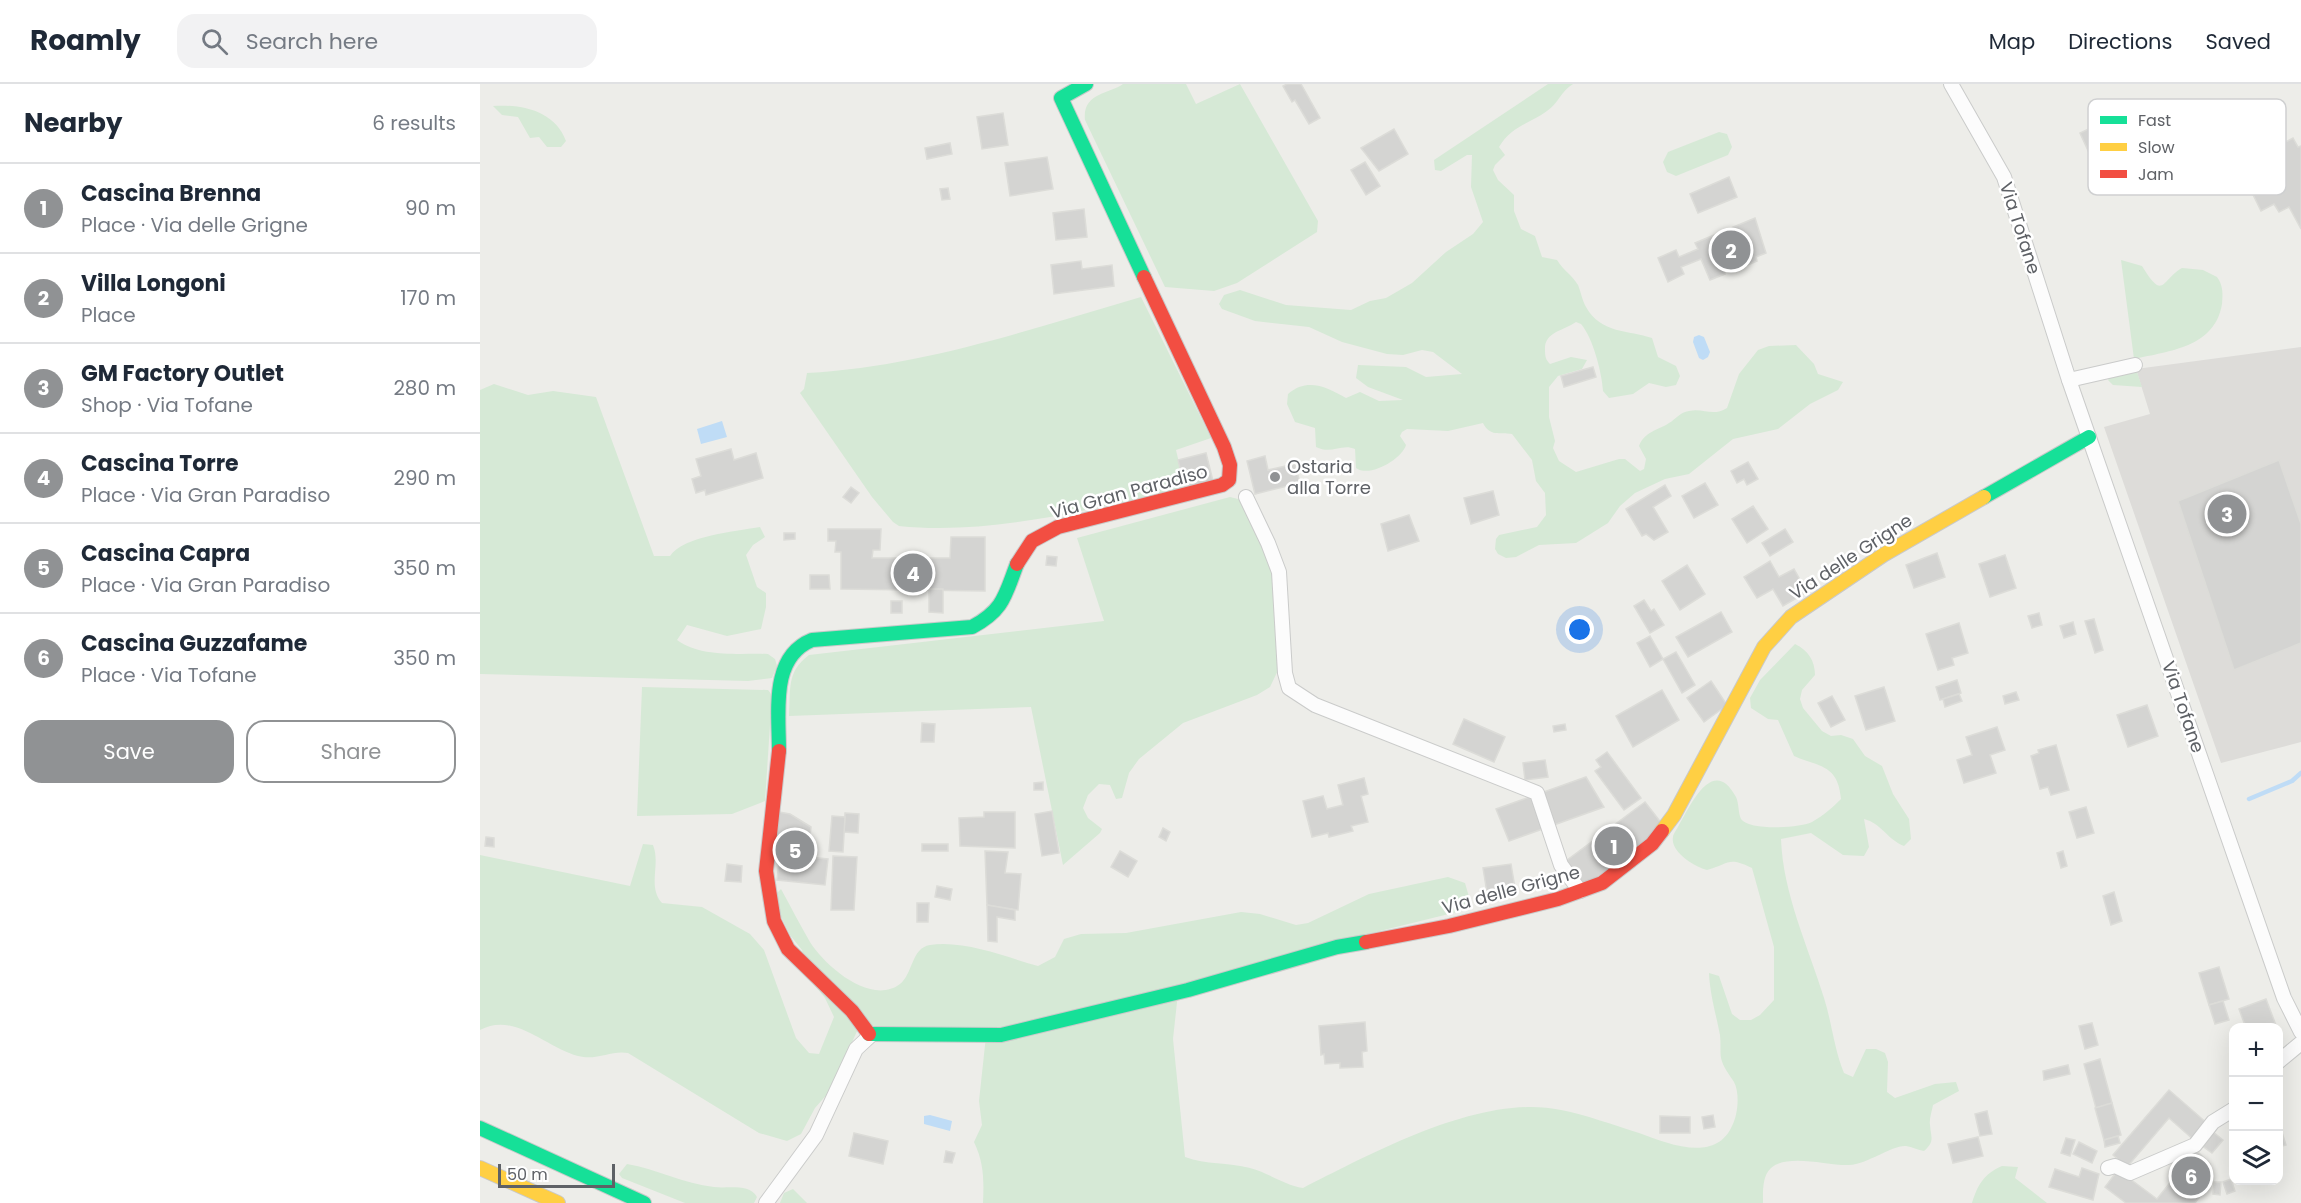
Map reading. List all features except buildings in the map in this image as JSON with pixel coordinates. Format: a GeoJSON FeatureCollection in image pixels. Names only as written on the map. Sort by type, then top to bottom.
{"type":"FeatureCollection","features":[{"type":"Feature","properties":{"kind":"main road","name":"Via Gran Paradiso"},"geometry":{"type":"LineString","coordinates":[[870,1036],[852,1011],[789,949],[774,921],[766,871],[778,774],[780,685],[787,658],[796,646],[812,640],[972,627],[990,620],[1004,602],[1027,546],[1040,536],[1058,527],[1222,485],[1229,480],[1230,465],[1224,447],[1061,98],[1086,84]]}},
{"type":"Feature","properties":{"kind":"main road","name":"Via delle Grigne"},"geometry":{"type":"LineString","coordinates":[[870,1036],[1001,1035],[1188,990],[1337,947],[1449,926],[1602,884],[1652,844],[1674,815],[1764,647],[1791,617],[1883,555],[2090,436]]}},
{"type":"Feature","properties":{"kind":"main road"},"geometry":{"type":"LineString","coordinates":[[480,1128],[644,1203]]}},
{"type":"Feature","properties":{"kind":"main road"},"geometry":{"type":"LineString","coordinates":[[480,1168],[558,1203]]}},
{"type":"Feature","properties":{"kind":"street","name":"Via Tofane"},"geometry":{"type":"LineString","coordinates":[[1951,84],[2004,177],[2069,380],[2280,988],[2301,1032]]}},
{"type":"Feature","properties":{"kind":"street"},"geometry":{"type":"LineString","coordinates":[[2069,380],[2135,365]]}},
{"type":"Feature","properties":{"kind":"street"},"geometry":{"type":"LineString","coordinates":[[1246,497],[1279,572],[1285,673],[1289,688],[1315,705],[1537,793],[1561,865],[1580,891]]}},
{"type":"Feature","properties":{"kind":"street"},"geometry":{"type":"LineString","coordinates":[[766,1203],[816,1135],[856,1049],[870,1036]]}},
{"type":"Feature","properties":{"kind":"street"},"geometry":{"type":"LineString","coordinates":[[2283,1058],[2301,1043]]}},
{"type":"Feature","properties":{"kind":"street"},"geometry":{"type":"LineString","coordinates":[[2108,1167],[2115,1166],[2130,1173],[2185,1150],[2195,1144],[2213,1122],[2229,1112]]}},
{"type":"Feature","properties":{"kind":"shaded area"},"geometry":{"type":"Polygon","coordinates":[[[2301,347],[2301,742],[2221,763],[2104,427],[2150,414],[2136,369],[2301,347]]]}},
{"type":"Feature","properties":{"kind":"green space"},"geometry":{"type":"Polygon","coordinates":[[[1123,84],[1186,84],[1196,104],[1240,84],[1318,221],[1317,232],[1237,283],[1214,291],[1165,287],[1085,120],[1085,111],[1092,99],[1123,84]]]}},
{"type":"Feature","properties":{"kind":"green space"},"geometry":{"type":"Polygon","coordinates":[[[1548,84],[1573,84],[1565,90],[1551,108],[1509,134],[1499,147],[1505,155],[1493,170],[1498,180],[1514,195],[1514,211],[1521,229],[1535,236],[1542,257],[1557,260],[1573,278],[1592,316],[1607,327],[1652,338],[1658,357],[1676,366],[1680,376],[1676,385],[1666,387],[1649,383],[1633,394],[1609,398],[1603,391],[1593,347],[1581,324],[1576,322],[1555,333],[1548,339],[1545,350],[1550,364],[1571,357],[1587,360],[1582,369],[1558,376],[1549,387],[1549,417],[1555,441],[1553,448],[1559,461],[1576,472],[1619,459],[1625,459],[1640,471],[1644,469],[1646,459],[1639,446],[1645,437],[1686,412],[1694,410],[1717,412],[1727,408],[1739,374],[1758,350],[1769,346],[1796,345],[1814,364],[1818,374],[1843,382],[1838,390],[1810,404],[1778,429],[1733,439],[1689,474],[1665,479],[1635,493],[1620,506],[1608,523],[1576,543],[1539,545],[1516,557],[1506,558],[1498,554],[1495,549],[1499,535],[1537,527],[1546,515],[1545,493],[1536,481],[1532,460],[1512,434],[1492,432],[1483,423],[1448,431],[1407,429],[1400,436],[1406,445],[1398,456],[1385,466],[1369,471],[1356,468],[1355,449],[1345,447],[1327,450],[1316,447],[1315,428],[1295,422],[1287,404],[1288,394],[1302,386],[1310,385],[1324,387],[1346,398],[1360,392],[1379,401],[1403,400],[1368,387],[1356,378],[1358,365],[1406,367],[1426,377],[1462,374],[1433,352],[1422,350],[1403,355],[1387,354],[1342,342],[1309,327],[1255,321],[1222,309],[1219,304],[1224,295],[1240,290],[1286,305],[1351,310],[1370,301],[1386,298],[1412,283],[1446,252],[1473,234],[1483,222],[1471,187],[1472,155],[1467,155],[1441,171],[1435,170],[1434,160],[1548,84]]]}},
{"type":"Feature","properties":{"kind":"green space"},"geometry":{"type":"Polygon","coordinates":[[[493,106],[526,108],[546,116],[561,131],[566,141],[561,147],[547,147],[539,137],[530,138],[518,117],[502,115],[493,106]]]}},
{"type":"Feature","properties":{"kind":"green space"},"geometry":{"type":"Polygon","coordinates":[[[1719,132],[1727,134],[1732,147],[1728,155],[1676,176],[1667,172],[1663,162],[1668,152],[1719,132]]]}},
{"type":"Feature","properties":{"kind":"green space"},"geometry":{"type":"Polygon","coordinates":[[[2121,260],[2142,266],[2159,286],[2182,268],[2203,270],[2217,277],[2222,289],[2222,304],[2218,318],[2210,330],[2189,345],[2134,359],[2121,260]]]}},
{"type":"Feature","properties":{"kind":"green space"},"geometry":{"type":"Polygon","coordinates":[[[1141,297],[1211,438],[1176,450],[1185,488],[1006,524],[934,528],[899,526],[872,497],[800,393],[804,389],[807,373],[850,369],[934,355],[1017,334],[1141,297]]]}},
{"type":"Feature","properties":{"kind":"green space"},"geometry":{"type":"Polygon","coordinates":[[[2136,369],[2142,387],[2113,385],[2108,380],[2111,376],[2135,372],[2136,369]]]}},
{"type":"Feature","properties":{"kind":"green space"},"geometry":{"type":"Polygon","coordinates":[[[494,384],[528,395],[553,391],[596,397],[654,556],[670,556],[677,549],[698,539],[760,527],[765,537],[753,545],[746,555],[757,587],[766,593],[766,607],[761,629],[727,636],[687,625],[677,640],[687,646],[709,652],[768,654],[775,659],[777,666],[772,678],[748,681],[480,674],[480,390],[494,384]]]}},
{"type":"Feature","properties":{"kind":"green space"},"geometry":{"type":"Polygon","coordinates":[[[1230,497],[1242,500],[1276,573],[1280,666],[1270,687],[1257,695],[1183,723],[1139,759],[1129,773],[1122,798],[1116,799],[1110,785],[1099,784],[1088,795],[1083,808],[1088,818],[1102,829],[1063,865],[1031,707],[789,716],[793,675],[796,668],[809,655],[1104,621],[1077,538],[1230,497]]]}},
{"type":"Feature","properties":{"kind":"green space"},"geometry":{"type":"Polygon","coordinates":[[[1795,644],[1807,653],[1815,670],[1815,675],[1802,690],[1800,699],[1803,708],[1822,731],[1831,736],[1841,735],[1853,739],[1865,756],[1882,766],[1893,794],[1909,819],[1911,839],[1904,846],[1893,840],[1875,824],[1864,819],[1869,847],[1864,856],[1843,855],[1811,833],[1781,839],[1791,900],[1824,998],[1844,1073],[1853,1077],[1866,1049],[1876,1049],[1885,1053],[1888,1062],[1887,1092],[1895,1098],[1935,1084],[1956,1082],[1959,1091],[1933,1105],[1930,1120],[1931,1142],[1924,1151],[1900,1146],[1849,1165],[1787,1161],[1768,1171],[1764,1184],[1763,1203],[983,1203],[983,1172],[974,1142],[982,1125],[979,1101],[986,1036],[858,1029],[830,1091],[815,1108],[801,1134],[787,1141],[759,1133],[628,1053],[578,1056],[518,1028],[493,1025],[480,1030],[480,855],[630,886],[643,844],[653,845],[656,860],[655,890],[662,903],[702,907],[750,934],[764,950],[796,1038],[809,1053],[819,1054],[834,1017],[825,998],[811,981],[802,950],[790,935],[772,898],[781,889],[810,942],[826,962],[850,980],[863,987],[876,990],[888,989],[900,984],[908,974],[919,951],[930,945],[971,947],[1038,966],[1055,957],[1064,939],[1081,934],[1126,933],[1241,912],[1260,914],[1296,925],[1308,923],[1369,894],[1448,877],[1465,883],[1469,897],[1461,911],[1323,945],[1178,993],[1173,1039],[1185,1157],[1250,1168],[1303,1188],[1394,1143],[1428,1130],[1497,1110],[1530,1107],[1561,1110],[1690,1148],[1714,1145],[1724,1138],[1732,1126],[1736,1116],[1738,1098],[1734,1082],[1721,1058],[1720,1035],[1709,973],[1719,976],[1732,1014],[1740,1020],[1751,1020],[1760,1015],[1774,1000],[1774,947],[1752,868],[1738,862],[1729,862],[1707,870],[1702,868],[1679,853],[1673,843],[1673,836],[1696,796],[1711,782],[1719,781],[1727,785],[1736,797],[1741,819],[1746,823],[1764,827],[1787,827],[1812,822],[1841,799],[1836,779],[1831,773],[1826,768],[1794,756],[1778,720],[1768,719],[1751,708],[1750,698],[1760,680],[1795,644]]]}},
{"type":"Feature","properties":{"kind":"green space"},"geometry":{"type":"Polygon","coordinates":[[[642,687],[768,690],[772,695],[765,801],[732,814],[637,816],[642,687]]]}},
{"type":"Feature","properties":{"kind":"green space"},"geometry":{"type":"Polygon","coordinates":[[[627,1164],[703,1185],[743,1188],[757,1197],[754,1203],[685,1203],[622,1178],[619,1174],[627,1164]]]}},
{"type":"Feature","properties":{"kind":"green space"},"geometry":{"type":"Polygon","coordinates":[[[2002,1166],[2018,1167],[2015,1178],[2047,1203],[1972,1203],[1982,1180],[2002,1166]]]}},
{"type":"Feature","properties":{"kind":"green space"},"geometry":{"type":"Polygon","coordinates":[[[793,1189],[807,1203],[780,1203],[784,1193],[793,1189]]]}},
{"type":"Feature","properties":{"kind":"water"},"geometry":{"type":"Polygon","coordinates":[[[1699,335],[1704,337],[1710,352],[1703,360],[1699,358],[1693,342],[1694,337],[1699,335]]]}},
{"type":"Feature","properties":{"kind":"water"},"geometry":{"type":"Polygon","coordinates":[[[722,421],[727,437],[701,444],[697,429],[722,421]]]}},
{"type":"Feature","properties":{"kind":"water"},"geometry":{"type":"Polygon","coordinates":[[[930,1115],[952,1121],[950,1131],[924,1124],[924,1116],[930,1115]]]}},
{"type":"Feature","properties":{"kind":"waterway"},"geometry":{"type":"LineString","coordinates":[[2249,799],[2292,781],[2301,773]]}},
{"type":"Feature","properties":{"kind":"traffic: fast"},"geometry":{"type":"LineString","coordinates":[[1086,84],[1061,98],[1144,277]]}},
{"type":"Feature","properties":{"kind":"traffic: fast"},"geometry":{"type":"LineString","coordinates":[[1984,497],[2089,437]]}},
{"type":"Feature","properties":{"kind":"traffic: fast"},"geometry":{"type":"LineString","coordinates":[[779,751],[780,687],[789,659],[799,648],[812,640],[972,627],[983,621],[997,608],[1006,593],[1017,564]]}},
{"type":"Feature","properties":{"kind":"traffic: fast"},"geometry":{"type":"LineString","coordinates":[[869,1034],[1001,1035],[1188,990],[1337,947],[1366,942]]}},
{"type":"Feature","properties":{"kind":"traffic: fast"},"geometry":{"type":"LineString","coordinates":[[480,1128],[644,1203]]}},
{"type":"Feature","properties":{"kind":"traffic: slow"},"geometry":{"type":"LineString","coordinates":[[1662,831],[1674,815],[1764,647],[1791,617],[1883,555],[1984,497]]}},
{"type":"Feature","properties":{"kind":"traffic: slow"},"geometry":{"type":"LineString","coordinates":[[480,1168],[558,1203]]}},
{"type":"Feature","properties":{"kind":"traffic: jam"},"geometry":{"type":"LineString","coordinates":[[1017,564],[1032,541],[1058,527],[1222,485],[1229,480],[1230,465],[1224,447],[1144,277]]}},
{"type":"Feature","properties":{"kind":"traffic: jam"},"geometry":{"type":"LineString","coordinates":[[779,751],[766,871],[774,921],[788,949],[852,1011],[869,1034]]}},
{"type":"Feature","properties":{"kind":"traffic: jam"},"geometry":{"type":"LineString","coordinates":[[1366,942],[1449,926],[1558,899],[1602,883],[1652,844],[1662,831]]}},
{"type":"Feature","properties":{"kind":"place","name":"Villa Longoni"},"geometry":{"type":"Point","coordinates":[1731,250]}},
{"type":"Feature","properties":{"kind":"place","name":"Ostaria alla Torre"},"geometry":{"type":"Point","coordinates":[1275,477]}},
{"type":"Feature","properties":{"kind":"place","name":"GM Factory Outlet"},"geometry":{"type":"Point","coordinates":[2227,514]}},
{"type":"Feature","properties":{"kind":"place","name":"Cascina Torre"},"geometry":{"type":"Point","coordinates":[913,573]}},
{"type":"Feature","properties":{"kind":"place","name":"Cascina Brenna"},"geometry":{"type":"Point","coordinates":[1614,846]}},
{"type":"Feature","properties":{"kind":"place","name":"Cascina Capra"},"geometry":{"type":"Point","coordinates":[795,850]}},
{"type":"Feature","properties":{"kind":"place","name":"Cascina Guzzafame"},"geometry":{"type":"Point","coordinates":[2191,1176]}}]}
